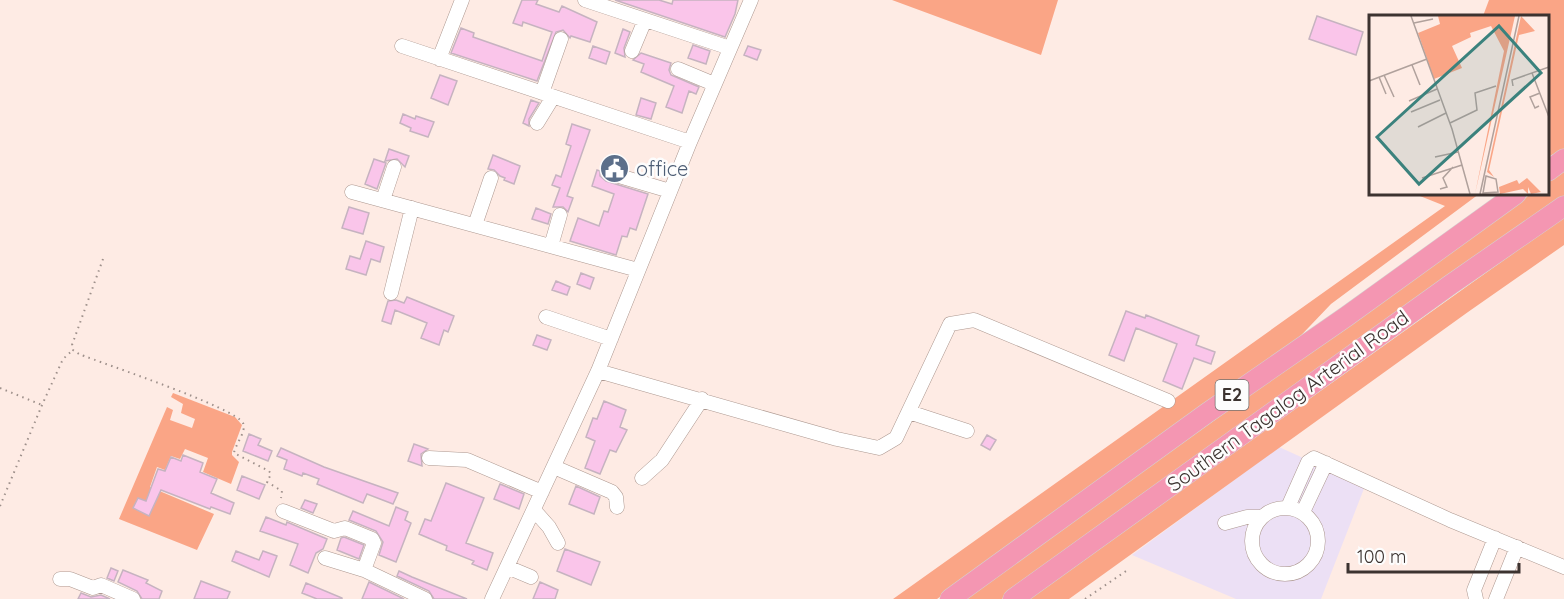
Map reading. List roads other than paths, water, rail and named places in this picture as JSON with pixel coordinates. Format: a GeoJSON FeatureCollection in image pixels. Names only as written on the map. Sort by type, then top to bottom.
{"type":"FeatureCollection","features":[{"type":"Feature","properties":{"kind":"highway"},"geometry":{"type":"LineString","coordinates":[[1549,170],[1564,159]]}},
{"type":"Feature","properties":{"kind":"highway","name":"Southern Tagalog Arterial Road"},"geometry":{"type":"LineString","coordinates":[[950,599],[1207,412],[1347,316],[1515,195]]}},
{"type":"Feature","properties":{"kind":"highway","name":"Southern Tagalog Arterial Road"},"geometry":{"type":"LineString","coordinates":[[1013,599],[1450,285],[1564,206]]}},
{"type":"Feature","properties":{"kind":"street"},"geometry":{"type":"LineString","coordinates":[[439,59],[462,0]]}},
{"type":"Feature","properties":{"kind":"street"},"geometry":{"type":"LineString","coordinates":[[585,0],[604,3],[645,20],[730,48]]}},
{"type":"Feature","properties":{"kind":"street"},"geometry":{"type":"LineString","coordinates":[[492,599],[598,371],[690,142],[751,0]]}},
{"type":"Feature","properties":{"kind":"street"},"geometry":{"type":"LineString","coordinates":[[632,51],[645,20]]}},
{"type":"Feature","properties":{"kind":"street"},"geometry":{"type":"LineString","coordinates":[[537,123],[548,95],[561,39]]}},
{"type":"Feature","properties":{"kind":"street"},"geometry":{"type":"LineString","coordinates":[[402,46],[690,142]]}},
{"type":"Feature","properties":{"kind":"street"},"geometry":{"type":"LineString","coordinates":[[678,69],[714,84]]}},
{"type":"Feature","properties":{"kind":"street"},"geometry":{"type":"LineString","coordinates":[[383,200],[394,167]]}},
{"type":"Feature","properties":{"kind":"street"},"geometry":{"type":"LineString","coordinates":[[609,172],[670,191]]}},
{"type":"Feature","properties":{"kind":"street"},"geometry":{"type":"LineString","coordinates":[[475,225],[491,178]]}},
{"type":"Feature","properties":{"kind":"street"},"geometry":{"type":"LineString","coordinates":[[352,192],[639,270]]}},
{"type":"Feature","properties":{"kind":"street"},"geometry":{"type":"LineString","coordinates":[[391,293],[412,208]]}},
{"type":"Feature","properties":{"kind":"street"},"geometry":{"type":"LineString","coordinates":[[551,246],[560,215]]}},
{"type":"Feature","properties":{"kind":"street"},"geometry":{"type":"LineString","coordinates":[[546,317],[611,339]]}},
{"type":"Feature","properties":{"kind":"street"},"geometry":{"type":"LineString","coordinates":[[598,371],[837,439],[879,448],[896,438],[950,324],[974,320],[1168,401]]}},
{"type":"Feature","properties":{"kind":"street"},"geometry":{"type":"LineString","coordinates":[[642,478],[662,460],[702,399]]}},
{"type":"Feature","properties":{"kind":"street"},"geometry":{"type":"LineString","coordinates":[[909,412],[967,431]]}},
{"type":"Feature","properties":{"kind":"street"},"geometry":{"type":"LineString","coordinates":[[429,458],[467,460],[542,492]]}},
{"type":"Feature","properties":{"kind":"street"},"geometry":{"type":"LineString","coordinates":[[1288,507],[1310,459],[1314,458],[1564,567]]}},
{"type":"Feature","properties":{"kind":"street"},"geometry":{"type":"LineString","coordinates":[[1303,512],[1326,463]]}},
{"type":"Feature","properties":{"kind":"street"},"geometry":{"type":"LineString","coordinates":[[554,467],[612,492],[616,497],[617,507]]}},
{"type":"Feature","properties":{"kind":"street"},"geometry":{"type":"LineString","coordinates":[[1288,507],[1303,512],[1317,530],[1319,544],[1314,559],[1297,573],[1282,574],[1268,570],[1257,559],[1252,545],[1253,530],[1261,517],[1274,509],[1288,507]]}},
{"type":"Feature","properties":{"kind":"street"},"geometry":{"type":"LineString","coordinates":[[534,510],[549,526],[558,543]]}},
{"type":"Feature","properties":{"kind":"street"},"geometry":{"type":"LineString","coordinates":[[283,511],[334,531],[346,528],[372,538],[374,543],[364,570]]}},
{"type":"Feature","properties":{"kind":"street"},"geometry":{"type":"LineString","coordinates":[[1225,523],[1247,516],[1261,517]]}},
{"type":"Feature","properties":{"kind":"street"},"geometry":{"type":"LineString","coordinates":[[1476,599],[1474,590],[1495,538]]}},
{"type":"Feature","properties":{"kind":"street"},"geometry":{"type":"LineString","coordinates":[[1496,599],[1517,547]]}},
{"type":"Feature","properties":{"kind":"street"},"geometry":{"type":"LineString","coordinates":[[325,558],[364,570],[424,599]]}},
{"type":"Feature","properties":{"kind":"street"},"geometry":{"type":"LineString","coordinates":[[507,567],[531,577]]}},
{"type":"Feature","properties":{"kind":"street"},"geometry":{"type":"LineString","coordinates":[[60,579],[70,579],[93,588],[101,585],[134,599]]}},
{"type":"Feature","properties":{"kind":"place","name":"office"},"geometry":{"type":"Point","coordinates":[615,169]}}]}
